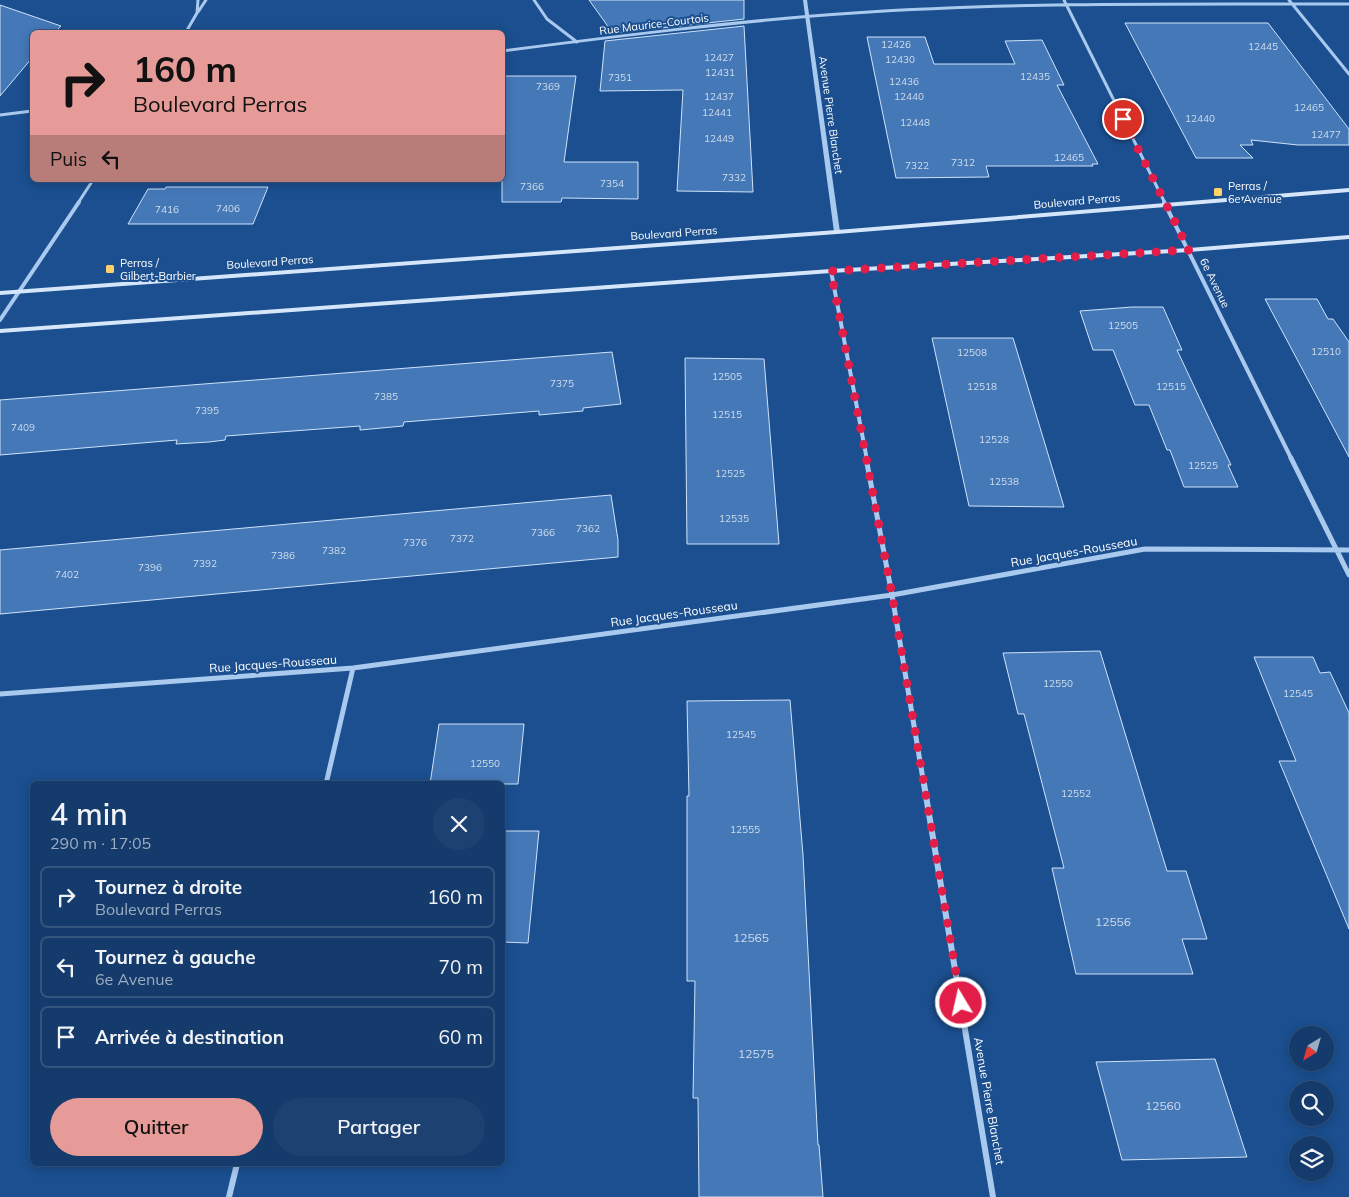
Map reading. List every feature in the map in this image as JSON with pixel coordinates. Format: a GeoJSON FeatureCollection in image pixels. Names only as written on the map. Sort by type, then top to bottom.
{"type":"FeatureCollection","features":[{"type":"Feature","properties":{"kind":"main road","name":"Boulevard Perras"},"geometry":{"type":"LineString","coordinates":[[0,293],[837,232],[1349,190]]}},
{"type":"Feature","properties":{"kind":"main road"},"geometry":{"type":"LineString","coordinates":[[0,331],[831,271],[1189,250],[1349,237]]}},
{"type":"Feature","properties":{"kind":"street"},"geometry":{"type":"LineString","coordinates":[[197,12],[198,0]]}},
{"type":"Feature","properties":{"kind":"street"},"geometry":{"type":"LineString","coordinates":[[187,30],[206,0]]}},
{"type":"Feature","properties":{"kind":"street"},"geometry":{"type":"LineString","coordinates":[[534,0],[547,19],[577,42]]}},
{"type":"Feature","properties":{"kind":"street","name":"Avenue Pierre Blanchet"},"geometry":{"type":"LineString","coordinates":[[805,0],[837,232]]}},
{"type":"Feature","properties":{"kind":"street"},"geometry":{"type":"LineString","coordinates":[[1289,0],[1349,74]]}},
{"type":"Feature","properties":{"kind":"street","name":"Rue Maurice-Courtois"},"geometry":{"type":"LineString","coordinates":[[505,51],[807,17],[904,10],[1065,2],[1349,4]]}},
{"type":"Feature","properties":{"kind":"street","name":"6e Avenue"},"geometry":{"type":"LineString","coordinates":[[1065,2],[1349,576]]}},
{"type":"Feature","properties":{"kind":"street"},"geometry":{"type":"LineString","coordinates":[[0,115],[30,111]]}},
{"type":"Feature","properties":{"kind":"street"},"geometry":{"type":"LineString","coordinates":[[0,320],[92,182]]}},
{"type":"Feature","properties":{"kind":"street","name":"Avenue Pierre Blanchet"},"geometry":{"type":"LineString","coordinates":[[831,271],[892,595],[993,1197]]}},
{"type":"Feature","properties":{"kind":"street","name":"Rue Jacques-Rousseau"},"geometry":{"type":"LineString","coordinates":[[0,694],[353,668],[892,595],[1145,549],[1349,550]]}},
{"type":"Feature","properties":{"kind":"street"},"geometry":{"type":"LineString","coordinates":[[327,781],[353,668]]}},
{"type":"Feature","properties":{"kind":"street"},"geometry":{"type":"LineString","coordinates":[[229,1197],[237,1166]]}},
{"type":"Feature","properties":{"kind":"building"},"geometry":{"type":"Polygon","coordinates":[[[589,0],[744,0],[744,19],[606,34],[607,25],[589,0]]]}},
{"type":"Feature","properties":{"kind":"building"},"geometry":{"type":"Polygon","coordinates":[[[0,5],[61,26],[57,30],[30,30],[30,60],[0,96],[0,5]]]}},
{"type":"Feature","properties":{"kind":"building"},"geometry":{"type":"Polygon","coordinates":[[[1125,23],[1268,23],[1349,129],[1349,145],[1298,145],[1251,140],[1253,145],[1240,145],[1253,158],[1196,158],[1125,23]]]}},
{"type":"Feature","properties":{"kind":"building"},"geometry":{"type":"Polygon","coordinates":[[[744,26],[753,192],[677,191],[683,90],[600,91],[605,41],[744,26]]]}},
{"type":"Feature","properties":{"kind":"building"},"geometry":{"type":"Polygon","coordinates":[[[867,37],[925,37],[934,64],[1015,64],[1005,41],[1042,40],[1064,85],[1057,85],[1098,164],[1092,164],[1093,166],[986,166],[989,177],[896,178],[867,37]]]}},
{"type":"Feature","properties":{"kind":"building"},"geometry":{"type":"Polygon","coordinates":[[[505,76],[576,76],[564,162],[638,162],[638,199],[562,198],[561,202],[502,202],[502,182],[505,182],[505,76]]]}},
{"type":"Feature","properties":{"kind":"building"},"geometry":{"type":"Polygon","coordinates":[[[166,187],[268,187],[253,224],[128,224],[148,189],[165,189],[166,187]]]}},
{"type":"Feature","properties":{"kind":"building"},"geometry":{"type":"Polygon","coordinates":[[[1265,299],[1317,299],[1328,319],[1333,319],[1349,342],[1349,457],[1265,299]]]}},
{"type":"Feature","properties":{"kind":"building"},"geometry":{"type":"Polygon","coordinates":[[[1163,307],[1182,350],[1177,350],[1231,465],[1228,465],[1238,487],[1184,487],[1170,450],[1167,450],[1149,405],[1135,405],[1113,350],[1093,350],[1080,311],[1163,307]]]}},
{"type":"Feature","properties":{"kind":"building"},"geometry":{"type":"Polygon","coordinates":[[[932,338],[1013,338],[1064,507],[969,506],[932,338]]]}},
{"type":"Feature","properties":{"kind":"building"},"geometry":{"type":"Polygon","coordinates":[[[612,352],[621,404],[583,408],[583,411],[539,415],[539,411],[404,422],[403,426],[360,430],[360,426],[226,436],[225,440],[209,442],[176,444],[177,440],[0,455],[0,400],[612,352]]]}},
{"type":"Feature","properties":{"kind":"building"},"geometry":{"type":"Polygon","coordinates":[[[685,358],[764,359],[779,544],[687,544],[685,358]]]}},
{"type":"Feature","properties":{"kind":"building"},"geometry":{"type":"Polygon","coordinates":[[[611,495],[618,540],[618,557],[0,614],[0,550],[611,495]]]}},
{"type":"Feature","properties":{"kind":"building"},"geometry":{"type":"Polygon","coordinates":[[[1100,651],[1167,871],[1186,871],[1207,939],[1182,939],[1193,974],[1076,974],[1052,868],[1064,868],[1024,714],[1018,714],[1003,653],[1100,651]]]}},
{"type":"Feature","properties":{"kind":"building"},"geometry":{"type":"Polygon","coordinates":[[[1254,657],[1313,657],[1320,673],[1330,672],[1349,713],[1349,929],[1279,761],[1296,761],[1254,657]]]}},
{"type":"Feature","properties":{"kind":"building"},"geometry":{"type":"Polygon","coordinates":[[[790,700],[803,855],[818,1145],[823,1197],[699,1197],[698,1098],[693,1098],[695,981],[687,981],[687,796],[689,796],[687,701],[790,700]]]}},
{"type":"Feature","properties":{"kind":"building"},"geometry":{"type":"Polygon","coordinates":[[[439,724],[524,724],[518,784],[505,784],[505,781],[430,781],[439,724]]]}},
{"type":"Feature","properties":{"kind":"building"},"geometry":{"type":"Polygon","coordinates":[[[505,831],[539,831],[528,943],[505,942],[505,831]]]}},
{"type":"Feature","properties":{"kind":"building"},"geometry":{"type":"Polygon","coordinates":[[[1215,1059],[1247,1157],[1122,1160],[1096,1062],[1215,1059]]]}},
{"type":"Feature","properties":{"kind":"place","name":"Perras / 6e Avenue"},"geometry":{"type":"Point","coordinates":[1218,192]}},
{"type":"Feature","properties":{"kind":"place","name":"Perras / Gilbert-Barbier"},"geometry":{"type":"Point","coordinates":[110,269]}},
{"type":"Feature","properties":{"kind":"route"},"geometry":{"type":"LineString","coordinates":[[961,1003],[892,595],[831,271],[1189,250],[1123,119]]}}]}
